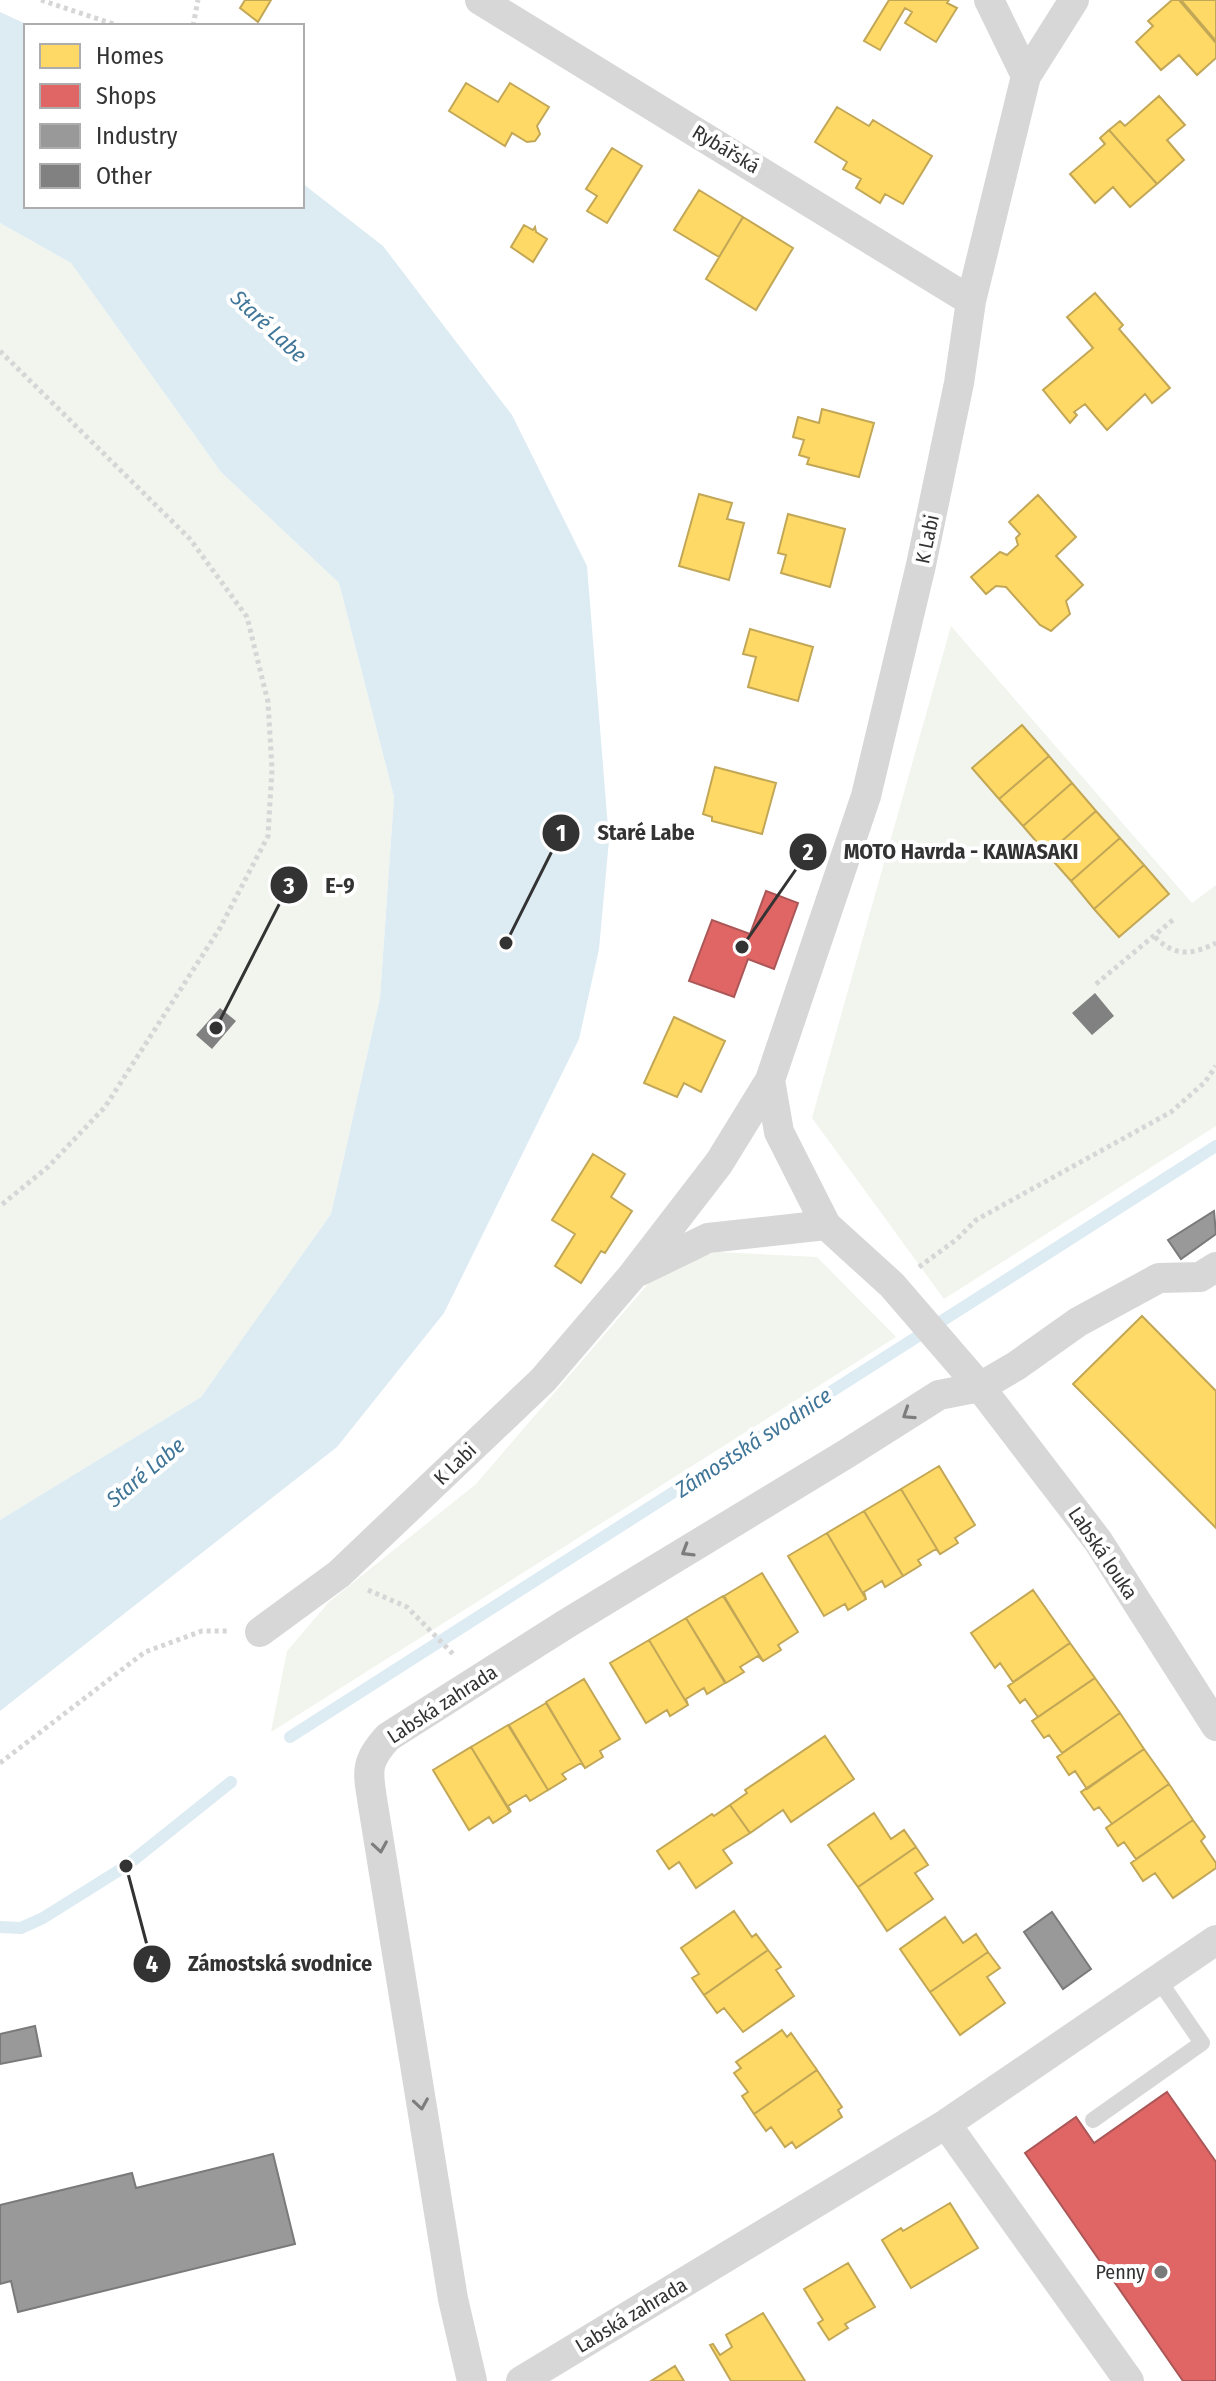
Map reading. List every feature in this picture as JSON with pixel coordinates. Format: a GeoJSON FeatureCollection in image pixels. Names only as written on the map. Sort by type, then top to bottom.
{"type":"FeatureCollection","features":[{"type":"Feature","properties":{"kind":"street","name":"Rybářská"},"geometry":{"type":"LineString","coordinates":[[480,0],[971,301]]}},
{"type":"Feature","properties":{"kind":"street"},"geometry":{"type":"LineString","coordinates":[[989,0],[1026,76]]}},
{"type":"Feature","properties":{"kind":"street","name":"K Labi"},"geometry":{"type":"LineString","coordinates":[[260,1632],[339,1574],[543,1380],[632,1276],[719,1163],[770,1080],[866,796],[921,565],[959,383],[971,301],[1026,76],[1074,0]]}},
{"type":"Feature","properties":{"kind":"street","name":"K Labi"},"geometry":{"type":"LineString","coordinates":[[632,1276],[708,1238],[826,1225],[779,1132],[770,1080]]}},
{"type":"Feature","properties":{"kind":"street","name":"Labská louka"},"geometry":{"type":"LineString","coordinates":[[826,1225],[899,1294],[980,1387],[1098,1541],[1216,1726]]}},
{"type":"Feature","properties":{"kind":"street"},"geometry":{"type":"LineString","coordinates":[[980,1387],[1078,1322],[1159,1278],[1200,1277],[1216,1267]]}},
{"type":"Feature","properties":{"kind":"street","name":"Labská zahrada"},"geometry":{"type":"LineString","coordinates":[[472,2381],[453,2299],[383,1867],[368,1770],[372,1755],[388,1737],[939,1395],[980,1387]]}},
{"type":"Feature","properties":{"kind":"street","name":"Labská zahrada"},"geometry":{"type":"LineString","coordinates":[[521,2381],[946,2124],[1216,1940]]}},
{"type":"Feature","properties":{"kind":"street"},"geometry":{"type":"LineString","coordinates":[[946,2124],[1129,2381]]}},
{"type":"Feature","properties":{"kind":"lane"},"geometry":{"type":"LineString","coordinates":[[1093,2120],[1202,2043],[1158,1979]]}},
{"type":"Feature","properties":{"kind":"path"},"geometry":{"type":"LineString","coordinates":[[41,0],[114,24]]}},
{"type":"Feature","properties":{"kind":"path"},"geometry":{"type":"LineString","coordinates":[[193,24],[198,0]]}},
{"type":"Feature","properties":{"kind":"path"},"geometry":{"type":"LineString","coordinates":[[0,351],[190,539],[247,617],[268,702],[272,769],[268,836],[220,928],[105,1107],[48,1167],[0,1206]]}},
{"type":"Feature","properties":{"kind":"path"},"geometry":{"type":"LineString","coordinates":[[1096,984],[1174,919]]}},
{"type":"Feature","properties":{"kind":"path"},"geometry":{"type":"LineString","coordinates":[[1155,937],[1167,949],[1180,953],[1199,951],[1216,943]]}},
{"type":"Feature","properties":{"kind":"path"},"geometry":{"type":"LineString","coordinates":[[899,1294],[976,1220],[1171,1112],[1205,1082],[1216,1066]]}},
{"type":"Feature","properties":{"kind":"path"},"geometry":{"type":"LineString","coordinates":[[339,1574],[407,1607],[455,1656]]}},
{"type":"Feature","properties":{"kind":"path"},"geometry":{"type":"LineString","coordinates":[[0,1763],[145,1652],[202,1631],[260,1632]]}},
{"type":"Feature","properties":{"kind":"shaded area"},"geometry":{"type":"Polygon","coordinates":[[[0,223],[71,263],[221,472],[339,583],[394,797],[380,998],[331,1214],[201,1397],[0,1520],[0,223]]]}},
{"type":"Feature","properties":{"kind":"shaded area"},"geometry":{"type":"Polygon","coordinates":[[[951,626],[1192,903],[1216,885],[1216,1126],[944,1299],[812,1118],[951,626]]]}},
{"type":"Feature","properties":{"kind":"shaded area"},"geometry":{"type":"Polygon","coordinates":[[[717,1252],[817,1257],[896,1337],[271,1732],[287,1651],[329,1602],[476,1484],[661,1269],[717,1252]]]}},
{"type":"Feature","properties":{"kind":"water"},"geometry":{"type":"Polygon","coordinates":[[[0,12],[26,24],[24,208],[304,208],[304,185],[383,246],[512,415],[587,566],[609,840],[599,949],[579,1039],[444,1313],[337,1447],[0,1711],[0,1520],[201,1397],[331,1214],[380,998],[394,797],[339,583],[221,472],[71,263],[0,223],[0,12]]]}},
{"type":"Feature","properties":{"kind":"building: Homes"},"geometry":{"type":"Polygon","coordinates":[[[245,0],[271,0],[258,22],[240,8],[245,0]]]}},
{"type":"Feature","properties":{"kind":"building: Homes"},"geometry":{"type":"Polygon","coordinates":[[[889,0],[949,0],[947,3],[957,8],[936,42],[905,23],[912,12],[905,8],[880,50],[864,41],[889,0]]]}},
{"type":"Feature","properties":{"kind":"building: Homes"},"geometry":{"type":"Polygon","coordinates":[[[1172,0],[1179,0],[1216,43],[1216,58],[1197,75],[1179,55],[1161,70],[1136,42],[1153,26],[1148,21],[1172,0]]]}},
{"type":"Feature","properties":{"kind":"building: Homes"},"geometry":{"type":"Polygon","coordinates":[[[1181,0],[1216,0],[1216,41],[1181,0]]]}},
{"type":"Feature","properties":{"kind":"building: Homes"},"geometry":{"type":"Polygon","coordinates":[[[466,83],[498,102],[510,83],[549,107],[537,126],[540,134],[535,141],[527,142],[512,133],[505,146],[449,111],[466,83]]]}},
{"type":"Feature","properties":{"kind":"building: Homes"},"geometry":{"type":"Polygon","coordinates":[[[1159,96],[1185,125],[1167,140],[1184,160],[1157,184],[1109,130],[1120,121],[1125,126],[1159,96]]]}},
{"type":"Feature","properties":{"kind":"building: Homes"},"geometry":{"type":"Polygon","coordinates":[[[837,107],[869,126],[873,120],[932,156],[903,204],[885,194],[880,203],[856,188],[861,179],[843,169],[847,162],[815,142],[837,107]]]}},
{"type":"Feature","properties":{"kind":"building: Homes"},"geometry":{"type":"Polygon","coordinates":[[[1109,130],[1157,184],[1130,207],[1113,187],[1095,203],[1070,174],[1105,144],[1100,138],[1109,130]]]}},
{"type":"Feature","properties":{"kind":"building: Homes"},"geometry":{"type":"Polygon","coordinates":[[[612,148],[642,166],[607,223],[587,211],[597,196],[586,189],[612,148]]]}},
{"type":"Feature","properties":{"kind":"building: Homes"},"geometry":{"type":"Polygon","coordinates":[[[699,190],[743,217],[719,257],[674,230],[699,190]]]}},
{"type":"Feature","properties":{"kind":"building: Homes"},"geometry":{"type":"Polygon","coordinates":[[[743,217],[793,248],[756,310],[706,279],[743,217]]]}},
{"type":"Feature","properties":{"kind":"building: Homes"},"geometry":{"type":"Polygon","coordinates":[[[524,225],[533,230],[535,227],[536,232],[547,239],[533,262],[511,247],[524,225]]]}},
{"type":"Feature","properties":{"kind":"building: Homes"},"geometry":{"type":"Polygon","coordinates":[[[1095,293],[1123,325],[1119,329],[1170,388],[1152,403],[1145,394],[1107,430],[1085,404],[1074,412],[1077,415],[1070,423],[1043,390],[1093,348],[1067,317],[1095,293]]]}},
{"type":"Feature","properties":{"kind":"building: Homes"},"geometry":{"type":"Polygon","coordinates":[[[822,409],[874,423],[859,477],[807,464],[809,458],[799,455],[804,440],[793,437],[798,417],[819,423],[822,409]]]}},
{"type":"Feature","properties":{"kind":"building: Homes"},"geometry":{"type":"Polygon","coordinates":[[[699,494],[732,503],[727,519],[744,523],[729,580],[679,566],[699,494]]]}},
{"type":"Feature","properties":{"kind":"building: Homes"},"geometry":{"type":"Polygon","coordinates":[[[1038,495],[1076,537],[1056,556],[1083,585],[1066,601],[1070,614],[1051,631],[1040,625],[1006,587],[996,586],[986,594],[971,577],[1000,552],[1007,555],[1018,545],[1016,538],[1020,534],[1009,522],[1038,495]]]}},
{"type":"Feature","properties":{"kind":"building: Homes"},"geometry":{"type":"Polygon","coordinates":[[[788,514],[845,529],[830,587],[781,573],[786,555],[778,553],[788,514]]]}},
{"type":"Feature","properties":{"kind":"building: Homes"},"geometry":{"type":"Polygon","coordinates":[[[750,629],[813,647],[798,701],[748,687],[756,657],[743,654],[750,629]]]}},
{"type":"Feature","properties":{"kind":"building: Homes"},"geometry":{"type":"Polygon","coordinates":[[[1022,725],[1049,756],[999,799],[972,768],[1022,725]]]}},
{"type":"Feature","properties":{"kind":"building: Homes"},"geometry":{"type":"Polygon","coordinates":[[[1049,756],[1072,783],[1023,826],[999,799],[1049,756]]]}},
{"type":"Feature","properties":{"kind":"building: Homes"},"geometry":{"type":"Polygon","coordinates":[[[715,767],[776,783],[762,834],[712,821],[712,817],[703,814],[715,767]]]}},
{"type":"Feature","properties":{"kind":"building: Homes"},"geometry":{"type":"Polygon","coordinates":[[[1072,783],[1096,811],[1047,854],[1023,826],[1072,783]]]}},
{"type":"Feature","properties":{"kind":"building: Homes"},"geometry":{"type":"Polygon","coordinates":[[[1096,811],[1120,838],[1071,881],[1047,854],[1096,811]]]}},
{"type":"Feature","properties":{"kind":"building: Homes"},"geometry":{"type":"Polygon","coordinates":[[[1120,838],[1144,865],[1094,909],[1071,881],[1120,838]]]}},
{"type":"Feature","properties":{"kind":"building: Homes"},"geometry":{"type":"Polygon","coordinates":[[[1144,865],[1169,894],[1119,937],[1094,909],[1144,865]]]}},
{"type":"Feature","properties":{"kind":"building: Homes"},"geometry":{"type":"Polygon","coordinates":[[[674,1017],[725,1041],[701,1092],[684,1083],[677,1097],[644,1083],[674,1017]]]}},
{"type":"Feature","properties":{"kind":"building: Homes"},"geometry":{"type":"Polygon","coordinates":[[[593,1154],[625,1174],[611,1197],[632,1211],[581,1283],[555,1266],[575,1234],[552,1220],[593,1154]]]}},
{"type":"Feature","properties":{"kind":"building: Homes"},"geometry":{"type":"Polygon","coordinates":[[[1142,1316],[1216,1391],[1216,1528],[1073,1384],[1142,1316]]]}},
{"type":"Feature","properties":{"kind":"building: Homes"},"geometry":{"type":"Polygon","coordinates":[[[939,1466],[975,1525],[955,1538],[958,1543],[940,1554],[901,1489],[939,1466]]]}},
{"type":"Feature","properties":{"kind":"building: Homes"},"geometry":{"type":"Polygon","coordinates":[[[901,1489],[940,1554],[936,1549],[918,1560],[921,1565],[903,1576],[864,1511],[901,1489]]]}},
{"type":"Feature","properties":{"kind":"building: Homes"},"geometry":{"type":"Polygon","coordinates":[[[864,1511],[903,1576],[885,1587],[882,1581],[864,1592],[866,1599],[827,1533],[864,1511]]]}},
{"type":"Feature","properties":{"kind":"building: Homes"},"geometry":{"type":"Polygon","coordinates":[[[827,1533],[866,1599],[848,1610],[845,1604],[824,1616],[788,1556],[827,1533]]]}},
{"type":"Feature","properties":{"kind":"building: Homes"},"geometry":{"type":"Polygon","coordinates":[[[762,1573],[798,1632],[778,1645],[781,1650],[763,1661],[724,1596],[762,1573]]]}},
{"type":"Feature","properties":{"kind":"building: Homes"},"geometry":{"type":"Polygon","coordinates":[[[1033,1590],[1070,1643],[1013,1682],[1000,1663],[995,1668],[971,1633],[1033,1590]]]}},
{"type":"Feature","properties":{"kind":"building: Homes"},"geometry":{"type":"Polygon","coordinates":[[[723,1596],[763,1661],[758,1656],[740,1667],[744,1672],[726,1683],[686,1618],[723,1596]]]}},
{"type":"Feature","properties":{"kind":"building: Homes"},"geometry":{"type":"Polygon","coordinates":[[[686,1618],[725,1683],[707,1694],[704,1688],[686,1699],[688,1705],[649,1640],[686,1618]]]}},
{"type":"Feature","properties":{"kind":"building: Homes"},"geometry":{"type":"Polygon","coordinates":[[[649,1640],[688,1705],[670,1716],[667,1710],[646,1723],[610,1663],[649,1640]]]}},
{"type":"Feature","properties":{"kind":"building: Homes"},"geometry":{"type":"Polygon","coordinates":[[[1070,1643],[1095,1678],[1038,1717],[1025,1699],[1020,1703],[1008,1686],[1070,1643]]]}},
{"type":"Feature","properties":{"kind":"building: Homes"},"geometry":{"type":"Polygon","coordinates":[[[1095,1678],[1120,1713],[1062,1753],[1049,1735],[1044,1738],[1032,1721],[1095,1678]]]}},
{"type":"Feature","properties":{"kind":"building: Homes"},"geometry":{"type":"Polygon","coordinates":[[[584,1679],[620,1739],[600,1751],[603,1757],[585,1768],[546,1702],[584,1679]]]}},
{"type":"Feature","properties":{"kind":"building: Homes"},"geometry":{"type":"Polygon","coordinates":[[[546,1703],[585,1768],[581,1763],[562,1774],[566,1779],[548,1790],[509,1725],[546,1703]]]}},
{"type":"Feature","properties":{"kind":"building: Homes"},"geometry":{"type":"Polygon","coordinates":[[[1120,1713],[1144,1749],[1087,1789],[1075,1771],[1069,1775],[1057,1757],[1120,1713]]]}},
{"type":"Feature","properties":{"kind":"building: Homes"},"geometry":{"type":"Polygon","coordinates":[[[508,1725],[548,1790],[530,1801],[526,1795],[508,1806],[511,1812],[471,1747],[508,1725]]]}},
{"type":"Feature","properties":{"kind":"building: Homes"},"geometry":{"type":"Polygon","coordinates":[[[825,1736],[854,1779],[791,1822],[783,1810],[750,1833],[730,1805],[747,1793],[745,1790],[825,1736]]]}},
{"type":"Feature","properties":{"kind":"building: Homes"},"geometry":{"type":"Polygon","coordinates":[[[471,1747],[510,1812],[493,1823],[489,1817],[469,1830],[433,1770],[471,1747]]]}},
{"type":"Feature","properties":{"kind":"building: Homes"},"geometry":{"type":"Polygon","coordinates":[[[1144,1749],[1169,1784],[1112,1824],[1099,1807],[1094,1810],[1081,1792],[1144,1749]]]}},
{"type":"Feature","properties":{"kind":"building: Homes"},"geometry":{"type":"Polygon","coordinates":[[[1169,1784],[1193,1820],[1136,1859],[1124,1842],[1118,1846],[1106,1828],[1169,1784]]]}},
{"type":"Feature","properties":{"kind":"building: Homes"},"geometry":{"type":"Polygon","coordinates":[[[730,1805],[750,1833],[723,1850],[732,1863],[696,1888],[679,1862],[669,1869],[657,1851],[730,1805]]]}},
{"type":"Feature","properties":{"kind":"building: Homes"},"geometry":{"type":"Polygon","coordinates":[[[874,1813],[891,1839],[904,1830],[916,1847],[858,1887],[828,1845],[874,1813]]]}},
{"type":"Feature","properties":{"kind":"building: Homes"},"geometry":{"type":"Polygon","coordinates":[[[1193,1820],[1205,1837],[1201,1841],[1216,1863],[1216,1868],[1173,1898],[1155,1873],[1143,1881],[1131,1863],[1193,1820]]]}},
{"type":"Feature","properties":{"kind":"building: Homes"},"geometry":{"type":"Polygon","coordinates":[[[916,1847],[928,1865],[915,1873],[933,1899],[887,1931],[858,1887],[916,1847]]]}},
{"type":"Feature","properties":{"kind":"building: Homes"},"geometry":{"type":"Polygon","coordinates":[[[734,1911],[752,1937],[756,1934],[768,1950],[704,1995],[692,1978],[699,1974],[681,1948],[734,1911]]]}},
{"type":"Feature","properties":{"kind":"building: Homes"},"geometry":{"type":"Polygon","coordinates":[[[945,1917],[963,1943],[976,1934],[988,1952],[930,1992],[900,1949],[945,1917]]]}},
{"type":"Feature","properties":{"kind":"building: Homes"},"geometry":{"type":"Polygon","coordinates":[[[768,1950],[781,1967],[776,1970],[794,1996],[743,2032],[724,2008],[717,2013],[704,1995],[768,1950]]]}},
{"type":"Feature","properties":{"kind":"building: Homes"},"geometry":{"type":"Polygon","coordinates":[[[988,1952],[1000,1968],[987,1977],[1005,2003],[960,2035],[930,1992],[988,1952]]]}},
{"type":"Feature","properties":{"kind":"building: Homes"},"geometry":{"type":"Polygon","coordinates":[[[782,2030],[787,2037],[791,2033],[817,2070],[754,2114],[742,2096],[748,2092],[734,2073],[741,2068],[736,2062],[782,2030]]]}},
{"type":"Feature","properties":{"kind":"building: Homes"},"geometry":{"type":"Polygon","coordinates":[[[817,2070],[842,2107],[838,2110],[842,2117],[796,2148],[792,2142],[785,2147],[771,2127],[766,2131],[754,2114],[817,2070]]]}},
{"type":"Feature","properties":{"kind":"building: Homes"},"geometry":{"type":"Polygon","coordinates":[[[950,2203],[978,2248],[911,2288],[882,2240],[950,2203]]]}},
{"type":"Feature","properties":{"kind":"building: Homes"},"geometry":{"type":"Polygon","coordinates":[[[848,2263],[875,2307],[845,2324],[848,2328],[829,2340],[818,2323],[823,2320],[804,2289],[848,2263]]]}},
{"type":"Feature","properties":{"kind":"building: Homes"},"geometry":{"type":"Polygon","coordinates":[[[763,2313],[805,2381],[731,2381],[710,2345],[713,2344],[720,2355],[732,2347],[726,2335],[763,2313]]]}},
{"type":"Feature","properties":{"kind":"building: Homes"},"geometry":{"type":"Polygon","coordinates":[[[675,2366],[684,2381],[651,2381],[675,2366]]]}},
{"type":"Feature","properties":{"kind":"building: Shops"},"geometry":{"type":"Polygon","coordinates":[[[766,891],[798,903],[774,969],[748,959],[734,997],[689,981],[712,920],[750,934],[766,891]]]}},
{"type":"Feature","properties":{"kind":"building: Shops","name":"Penny"},"geometry":{"type":"Polygon","coordinates":[[[1167,2092],[1216,2162],[1216,2381],[1183,2381],[1025,2153],[1076,2117],[1094,2143],[1167,2092]]]}},
{"type":"Feature","properties":{"kind":"building: Industry"},"geometry":{"type":"Polygon","coordinates":[[[1214,1211],[1216,1234],[1181,1259],[1168,1240],[1214,1211]]]}},
{"type":"Feature","properties":{"kind":"building: Industry"},"geometry":{"type":"Polygon","coordinates":[[[1052,1912],[1091,1969],[1063,1989],[1024,1932],[1052,1912]]]}},
{"type":"Feature","properties":{"kind":"building: Industry"},"geometry":{"type":"Polygon","coordinates":[[[35,2026],[41,2056],[0,2064],[0,2034],[35,2026]]]}},
{"type":"Feature","properties":{"kind":"building: Industry"},"geometry":{"type":"Polygon","coordinates":[[[273,2154],[295,2244],[18,2312],[11,2281],[0,2284],[0,2205],[132,2173],[136,2188],[273,2154]]]}},
{"type":"Feature","properties":{"kind":"building: Other"},"geometry":{"type":"Polygon","coordinates":[[[1095,993],[1114,1016],[1092,1035],[1072,1013],[1095,993]]]}},
{"type":"Feature","properties":{"kind":"building: Other"},"geometry":{"type":"Polygon","coordinates":[[[220,1008],[236,1021],[212,1049],[196,1035],[220,1008]]]}},
{"type":"Feature","properties":{"kind":"waterway","name":"Zámostská svodnice"},"geometry":{"type":"LineString","coordinates":[[290,1737],[1216,1146]]}},
{"type":"Feature","properties":{"kind":"waterway","name":"Zámostská svodnice"},"geometry":{"type":"LineString","coordinates":[[0,1927],[21,1928],[43,1918],[126,1866],[231,1782]]}},
{"type":"Feature","properties":{"kind":"place","name":"Staré Labe"},"geometry":{"type":"Point","coordinates":[506,943]}},
{"type":"Feature","properties":{"kind":"place","name":"MOTO Havrda - KAWASAKI"},"geometry":{"type":"Point","coordinates":[742,947]}},
{"type":"Feature","properties":{"kind":"place","name":"E-9"},"geometry":{"type":"Point","coordinates":[216,1028]}},
{"type":"Feature","properties":{"kind":"place","name":"Zámostská svodnice"},"geometry":{"type":"Point","coordinates":[126,1866]}},
{"type":"Feature","properties":{"kind":"place","name":"Penny"},"geometry":{"type":"Point","coordinates":[1161,2272]}}]}
